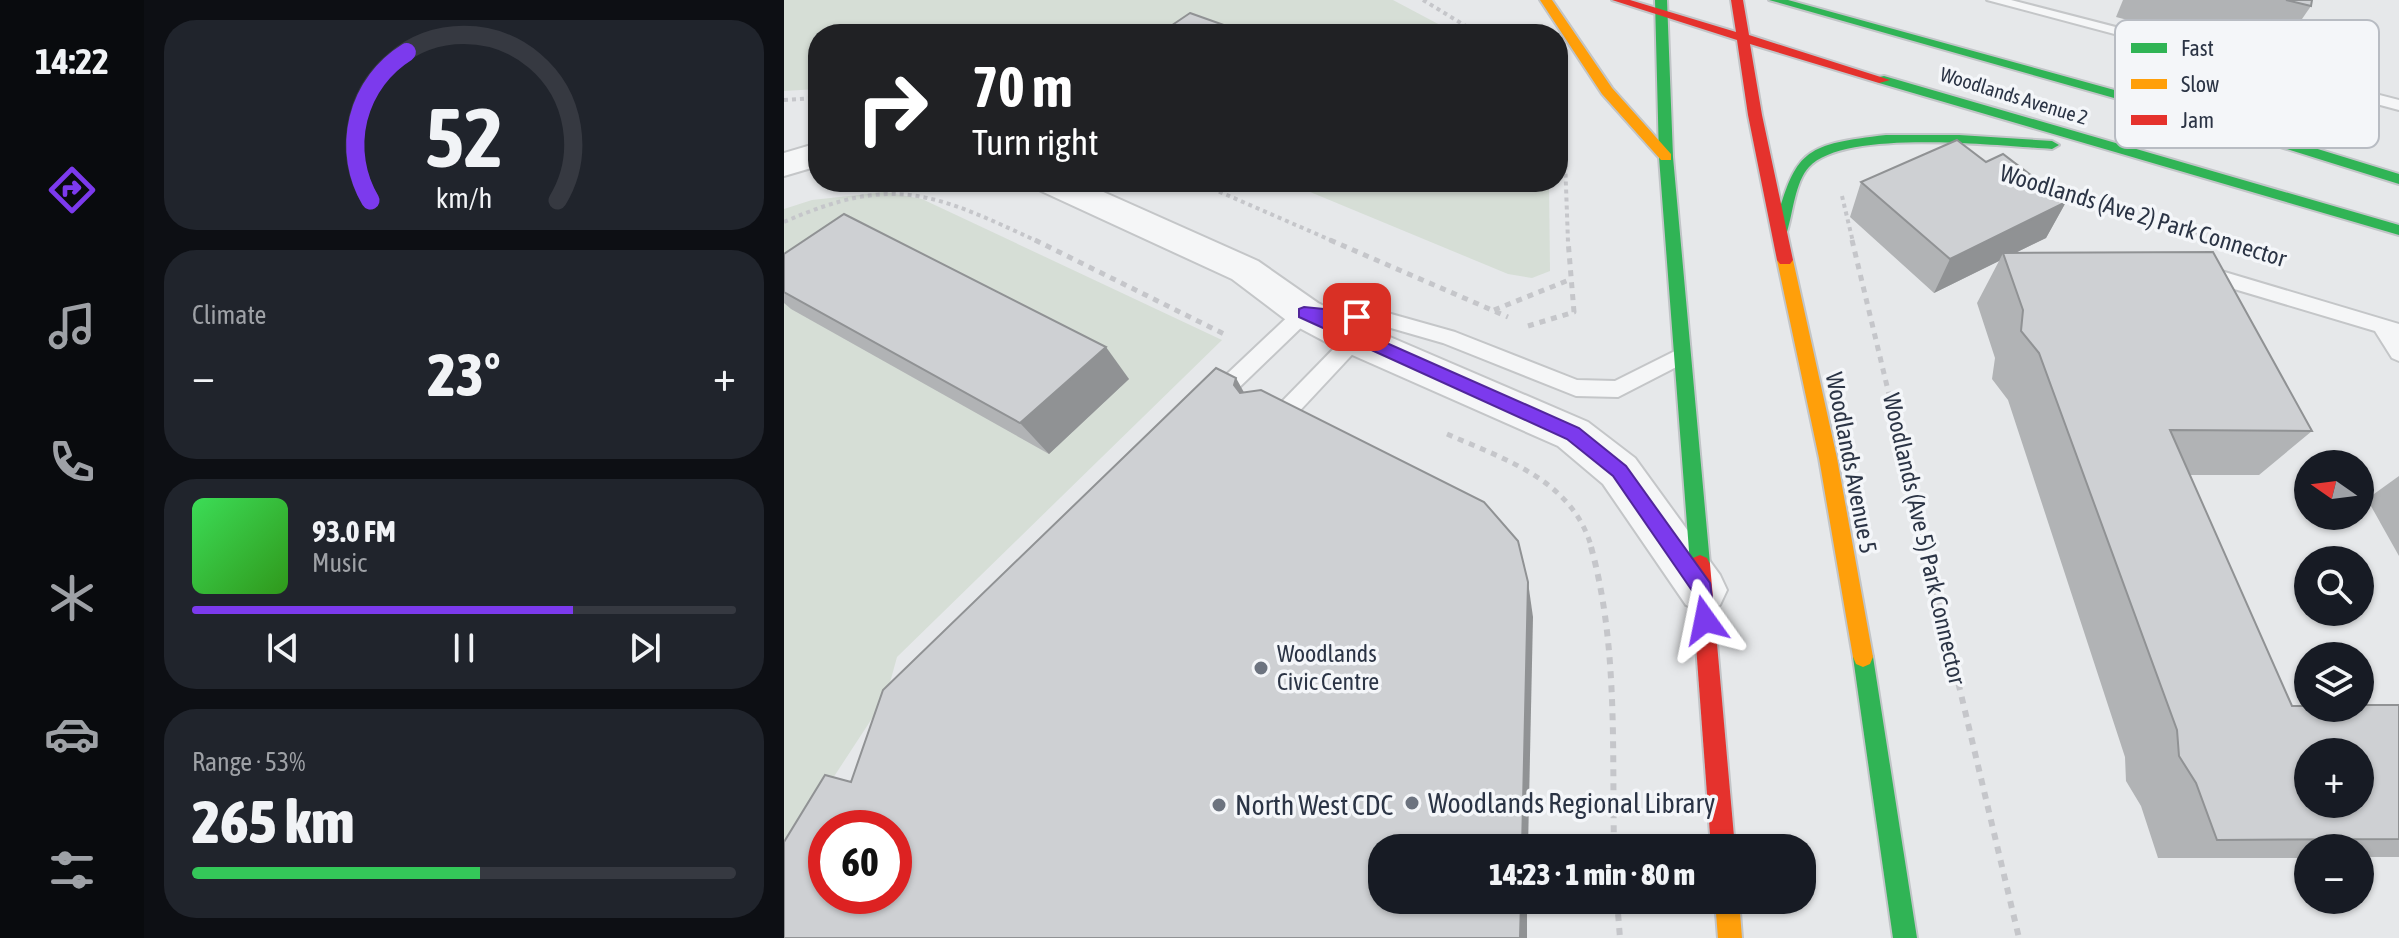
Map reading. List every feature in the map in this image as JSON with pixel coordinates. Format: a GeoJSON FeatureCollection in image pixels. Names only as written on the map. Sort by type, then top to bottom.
{"type":"FeatureCollection","features":[{"type":"Feature","properties":{"kind":"main road"},"geometry":{"type":"LineString","coordinates":[[1546,0],[1562,24]]}},
{"type":"Feature","properties":{"kind":"main road","name":"Woodlands Avenue 2"},"geometry":{"type":"LineString","coordinates":[[1618,0],[1662,6],[1741,36],[2106,147],[2399,230]]}},
{"type":"Feature","properties":{"kind":"main road","name":"Woodlands Avenue 5"},"geometry":{"type":"LineString","coordinates":[[1737,0],[1779,235],[1828,460],[1859,631],[1905,938]]}},
{"type":"Feature","properties":{"kind":"main road","name":"Woodlands Avenue 2"},"geometry":{"type":"LineString","coordinates":[[1775,0],[2115,94]]}},
{"type":"Feature","properties":{"kind":"main road"},"geometry":{"type":"LineString","coordinates":[[1837,0],[1892,31]]}},
{"type":"Feature","properties":{"kind":"main road"},"geometry":{"type":"LineString","coordinates":[[1662,6],[1666,157],[1722,834]]}},
{"type":"Feature","properties":{"kind":"main road"},"geometry":{"type":"LineString","coordinates":[[1568,33],[1607,91],[1666,157]]}},
{"type":"Feature","properties":{"kind":"main road"},"geometry":{"type":"LineString","coordinates":[[1779,235],[1802,165],[1825,148],[1867,139],[2106,147]]}},
{"type":"Feature","properties":{"kind":"main road","name":"Woodlands Avenue 2"},"geometry":{"type":"LineString","coordinates":[[2299,148],[2399,179]]}},
{"type":"Feature","properties":{"kind":"main road"},"geometry":{"type":"LineString","coordinates":[[1728,914],[1730,938]]}},
{"type":"Feature","properties":{"kind":"street"},"geometry":{"type":"LineString","coordinates":[[784,165],[808,157]]}},
{"type":"Feature","properties":{"kind":"street"},"geometry":{"type":"LineString","coordinates":[[1073,192],[1245,270],[1304,313],[1355,339],[1573,434],[1619,471],[1703,590]]}},
{"type":"Feature","properties":{"kind":"lane"},"geometry":{"type":"LineString","coordinates":[[1994,0],[2115,31]]}},
{"type":"Feature","properties":{"kind":"lane"},"geometry":{"type":"LineString","coordinates":[[2379,100],[2399,105]]}},
{"type":"Feature","properties":{"kind":"lane"},"geometry":{"type":"LineString","coordinates":[[2185,267],[2391,328],[2399,353]]}},
{"type":"Feature","properties":{"kind":"lane"},"geometry":{"type":"LineString","coordinates":[[1194,418],[1304,313],[1384,319],[1448,337],[1576,388],[1618,389],[1681,356]]}},
{"type":"Feature","properties":{"kind":"lane"},"geometry":{"type":"LineString","coordinates":[[1271,427],[1355,339]]}},
{"type":"Feature","properties":{"kind":"path"},"geometry":{"type":"LineString","coordinates":[[1423,0],[1463,24]]}},
{"type":"Feature","properties":{"kind":"path"},"geometry":{"type":"LineString","coordinates":[[784,100],[808,99]]}},
{"type":"Feature","properties":{"kind":"path","name":"Woodlands (Ave 2) Park Connector"},"geometry":{"type":"LineString","coordinates":[[2036,184],[2211,239]]}},
{"type":"Feature","properties":{"kind":"path","name":"Woodlands (Ave 5) Park Connector"},"geometry":{"type":"LineString","coordinates":[[1840,189],[2019,938]]}},
{"type":"Feature","properties":{"kind":"path"},"geometry":{"type":"LineString","coordinates":[[784,222],[844,200],[879,194],[907,192],[946,200],[1061,252],[1262,353]]}},
{"type":"Feature","properties":{"kind":"path"},"geometry":{"type":"LineString","coordinates":[[1220,192],[1530,328],[1574,312],[1569,280],[1566,192]]}},
{"type":"Feature","properties":{"kind":"path"},"geometry":{"type":"LineString","coordinates":[[1494,310],[1569,280]]}},
{"type":"Feature","properties":{"kind":"path"},"geometry":{"type":"LineString","coordinates":[[1438,430],[1551,486],[1574,507],[1590,537],[1605,602],[1613,834]]}},
{"type":"Feature","properties":{"kind":"path"},"geometry":{"type":"LineString","coordinates":[[1618,914],[1620,938]]}},
{"type":"Feature","properties":{"kind":"shaded area"},"geometry":{"type":"Polygon","coordinates":[[[784,0],[1393,0],[1438,24],[808,24],[808,90],[784,91],[784,0]]]}},
{"type":"Feature","properties":{"kind":"shaded area"},"geometry":{"type":"Polygon","coordinates":[[[885,192],[922,199],[1222,340],[897,657],[886,697],[812,810],[808,810],[808,816],[784,853],[784,209],[812,200],[885,192]]]}},
{"type":"Feature","properties":{"kind":"shaded area"},"geometry":{"type":"Polygon","coordinates":[[[1310,192],[1549,192],[1550,271],[1532,278],[1508,274],[1310,192]]]}},
{"type":"Feature","properties":{"kind":"building"},"geometry":{"type":"Polygon","coordinates":[[[2286,0],[2312,0],[2311,6],[2286,0]]]}},
{"type":"Feature","properties":{"kind":"building"},"geometry":{"type":"Polygon","coordinates":[[[1190,13],[1221,24],[1174,24],[1190,13]]]}},
{"type":"Feature","properties":{"kind":"building"},"geometry":{"type":"Polygon","coordinates":[[[1957,140],[1986,162],[2003,154],[2066,202],[1950,259],[1861,182],[1957,140]]]}},
{"type":"Feature","properties":{"kind":"building"},"geometry":{"type":"Polygon","coordinates":[[[844,214],[1106,347],[1020,423],[784,292],[784,254],[844,214]]]}},
{"type":"Feature","properties":{"kind":"building"},"geometry":{"type":"Polygon","coordinates":[[[2213,252],[2312,431],[2170,430],[2294,706],[2294,722],[2374,722],[2374,705],[2399,705],[2399,839],[2374,839],[2374,834],[2294,834],[2294,840],[2217,840],[2196,783],[2179,756],[2177,730],[2039,353],[2021,331],[2023,310],[2003,253],[2213,252]]]}},
{"type":"Feature","properties":{"kind":"building","name":"Woodlands Civic Centre"},"geometry":{"type":"Polygon","coordinates":[[[1216,368],[1236,378],[1234,385],[1240,393],[1261,390],[1484,502],[1518,541],[1528,582],[1522,834],[1368,834],[1368,914],[1521,914],[1520,938],[784,938],[784,842],[825,775],[851,782],[883,690],[1216,368]]]}},
{"type":"Feature","properties":{"kind":"traffic: fast"},"geometry":{"type":"LineString","coordinates":[[1661,0],[1666,157],[1700,564]]}},
{"type":"Feature","properties":{"kind":"traffic: fast"},"geometry":{"type":"LineString","coordinates":[[1775,0],[2115,94]]}},
{"type":"Feature","properties":{"kind":"traffic: fast"},"geometry":{"type":"LineString","coordinates":[[1884,80],[2115,147]]}},
{"type":"Feature","properties":{"kind":"traffic: fast"},"geometry":{"type":"LineString","coordinates":[[1780,232],[1801,168],[1825,151],[1853,143],[1922,139],[2052,145]]}},
{"type":"Feature","properties":{"kind":"traffic: fast"},"geometry":{"type":"LineString","coordinates":[[2117,148],[2399,230]]}},
{"type":"Feature","properties":{"kind":"traffic: fast"},"geometry":{"type":"LineString","coordinates":[[2299,148],[2399,179]]}},
{"type":"Feature","properties":{"kind":"traffic: fast"},"geometry":{"type":"LineString","coordinates":[[1863,657],[1905,938]]}},
{"type":"Feature","properties":{"kind":"traffic: slow"},"geometry":{"type":"LineString","coordinates":[[1546,0],[1562,24]]}},
{"type":"Feature","properties":{"kind":"traffic: slow"},"geometry":{"type":"LineString","coordinates":[[1568,33],[1607,91],[1666,157]]}},
{"type":"Feature","properties":{"kind":"traffic: slow"},"geometry":{"type":"LineString","coordinates":[[1785,260],[1828,458],[1863,657]]}},
{"type":"Feature","properties":{"kind":"traffic: slow"},"geometry":{"type":"LineString","coordinates":[[1728,914],[1730,938]]}},
{"type":"Feature","properties":{"kind":"traffic: jam"},"geometry":{"type":"LineString","coordinates":[[1618,0],[1884,80]]}},
{"type":"Feature","properties":{"kind":"traffic: jam"},"geometry":{"type":"LineString","coordinates":[[1737,0],[1755,115],[1785,260]]}},
{"type":"Feature","properties":{"kind":"traffic: jam"},"geometry":{"type":"LineString","coordinates":[[1700,564],[1722,834]]}},
{"type":"Feature","properties":{"kind":"place","name":"Woodlands Civic Centre"},"geometry":{"type":"Point","coordinates":[1261,668]}},
{"type":"Feature","properties":{"kind":"place","name":"Woodlands Regional Library"},"geometry":{"type":"Point","coordinates":[1412,803]}},
{"type":"Feature","properties":{"kind":"place","name":"North West CDC"},"geometry":{"type":"Point","coordinates":[1219,805]}},
{"type":"Feature","properties":{"kind":"route"},"geometry":{"type":"LineString","coordinates":[[1357,317],[1304,313],[1355,339],[1482,391],[1573,434],[1619,471],[1703,590],[1705,620]]}}]}
